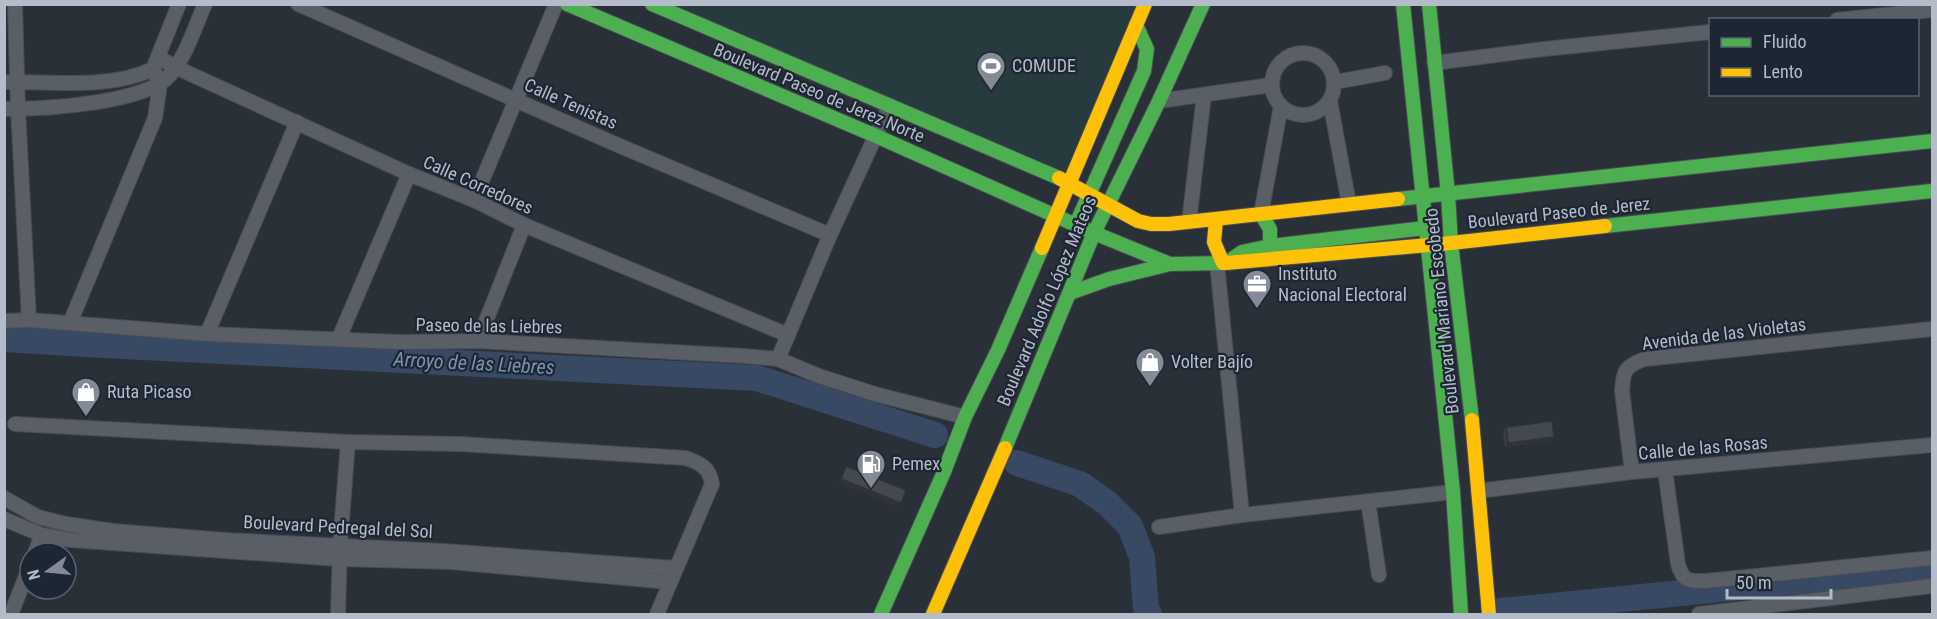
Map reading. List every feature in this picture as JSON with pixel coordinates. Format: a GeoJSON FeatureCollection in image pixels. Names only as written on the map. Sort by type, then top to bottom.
{"type":"FeatureCollection","features":[{"type":"Feature","properties":{"kind":"main road","name":"Boulevard Paseo de Jerez Norte"},"geometry":{"type":"LineString","coordinates":[[567,4],[876,136],[1055,216]]}},
{"type":"Feature","properties":{"kind":"main road","name":"Boulevard Paseo de Jerez Norte"},"geometry":{"type":"LineString","coordinates":[[652,4],[1070,183]]}},
{"type":"Feature","properties":{"kind":"main road","name":"Boulevard Adolfo López Mateos"},"geometry":{"type":"LineString","coordinates":[[881,615],[944,472],[965,417],[998,350],[1145,4]]}},
{"type":"Feature","properties":{"kind":"main road","name":"Boulevard Adolfo López Mateos"},"geometry":{"type":"LineString","coordinates":[[933,615],[1094,233],[1159,101],[1203,4]]}},
{"type":"Feature","properties":{"kind":"main road","name":"Boulevard Mariano Escobedo"},"geometry":{"type":"LineString","coordinates":[[1403,4],[1453,492],[1461,615]]}},
{"type":"Feature","properties":{"kind":"main road","name":"Boulevard Mariano Escobedo"},"geometry":{"type":"LineString","coordinates":[[1429,4],[1451,243],[1473,428],[1489,615]]}},
{"type":"Feature","properties":{"kind":"main road"},"geometry":{"type":"LineString","coordinates":[[1076,225],[1144,71],[1147,49],[1136,25]]}},
{"type":"Feature","properties":{"kind":"main road","name":"Boulevard Paseo de Jerez"},"geometry":{"type":"LineString","coordinates":[[1070,183],[1125,215],[1151,224],[1216,220],[1422,195],[1932,141]]}},
{"type":"Feature","properties":{"kind":"main road","name":"Boulevard Paseo de Jerez"},"geometry":{"type":"LineString","coordinates":[[1055,216],[1170,264],[1223,263],[1451,243],[1932,191]]}},
{"type":"Feature","properties":{"kind":"main road"},"geometry":{"type":"LineString","coordinates":[[1261,214],[1271,230],[1270,246]]}},
{"type":"Feature","properties":{"kind":"main road"},"geometry":{"type":"LineString","coordinates":[[1216,220],[1213,229],[1214,243],[1223,263],[1242,252],[1270,246],[1425,228]]}},
{"type":"Feature","properties":{"kind":"main road"},"geometry":{"type":"LineString","coordinates":[[1070,293],[1109,279],[1170,264]]}},
{"type":"Feature","properties":{"kind":"street"},"geometry":{"type":"LineString","coordinates":[[15,4],[11,109],[29,320]]}},
{"type":"Feature","properties":{"kind":"street"},"geometry":{"type":"LineString","coordinates":[[11,82],[88,82],[140,75],[155,63],[179,4]]}},
{"type":"Feature","properties":{"kind":"street"},"geometry":{"type":"LineString","coordinates":[[11,109],[117,99],[149,90],[160,84],[175,67],[205,4]]}},
{"type":"Feature","properties":{"kind":"street","name":"Calle Tenistas"},"geometry":{"type":"LineString","coordinates":[[298,4],[830,235]]}},
{"type":"Feature","properties":{"kind":"street"},"geometry":{"type":"LineString","coordinates":[[474,200],[556,4]]}},
{"type":"Feature","properties":{"kind":"street"},"geometry":{"type":"LineString","coordinates":[[1857,18],[1932,10]]}},
{"type":"Feature","properties":{"kind":"street"},"geometry":{"type":"LineString","coordinates":[[1434,63],[1709,32]]}},
{"type":"Feature","properties":{"kind":"street"},"geometry":{"type":"LineString","coordinates":[[1301,52],[1318,55],[1330,66],[1335,82],[1330,101],[1320,111],[1307,116],[1292,114],[1281,106],[1274,96],[1271,85],[1275,69],[1286,57],[1301,52]]}},
{"type":"Feature","properties":{"kind":"street"},"geometry":{"type":"LineString","coordinates":[[70,323],[155,117],[160,84],[155,63]]}},
{"type":"Feature","properties":{"kind":"street","name":"Calle Corredores"},"geometry":{"type":"LineString","coordinates":[[155,63],[175,67],[409,174],[474,200],[524,225],[788,335]]}},
{"type":"Feature","properties":{"kind":"street"},"geometry":{"type":"LineString","coordinates":[[1335,82],[1385,73]]}},
{"type":"Feature","properties":{"kind":"street"},"geometry":{"type":"LineString","coordinates":[[1159,101],[1271,85]]}},
{"type":"Feature","properties":{"kind":"street"},"geometry":{"type":"LineString","coordinates":[[1189,222],[1204,94]]}},
{"type":"Feature","properties":{"kind":"street"},"geometry":{"type":"LineString","coordinates":[[1330,101],[1349,204]]}},
{"type":"Feature","properties":{"kind":"street"},"geometry":{"type":"LineString","coordinates":[[778,359],[830,235],[889,106]]}},
{"type":"Feature","properties":{"kind":"street"},"geometry":{"type":"LineString","coordinates":[[1261,214],[1281,106]]}},
{"type":"Feature","properties":{"kind":"street"},"geometry":{"type":"LineString","coordinates":[[207,334],[297,122]]}},
{"type":"Feature","properties":{"kind":"street"},"geometry":{"type":"LineString","coordinates":[[339,338],[409,174]]}},
{"type":"Feature","properties":{"kind":"street"},"geometry":{"type":"LineString","coordinates":[[478,341],[524,225]]}},
{"type":"Feature","properties":{"kind":"street"},"geometry":{"type":"LineString","coordinates":[[1223,263],[1242,515]]}},
{"type":"Feature","properties":{"kind":"street","name":"Paseo de las Liebres"},"geometry":{"type":"LineString","coordinates":[[4,321],[29,320],[207,334],[399,342],[478,341],[683,351],[778,359],[819,376],[875,394],[965,417]]}},
{"type":"Feature","properties":{"kind":"street","name":"Avenida de las Violetas"},"geometry":{"type":"LineString","coordinates":[[1632,472],[1622,391],[1626,369],[1634,363],[1645,359],[1932,329]]}},
{"type":"Feature","properties":{"kind":"street"},"geometry":{"type":"LineString","coordinates":[[15,424],[348,442],[460,444],[686,458],[704,466],[712,484],[657,615]]}},
{"type":"Feature","properties":{"kind":"street"},"geometry":{"type":"LineString","coordinates":[[338,615],[348,442]]}},
{"type":"Feature","properties":{"kind":"street","name":"Calle de las Rosas"},"geometry":{"type":"LineString","coordinates":[[1478,491],[1632,472],[1932,445]]}},
{"type":"Feature","properties":{"kind":"street"},"geometry":{"type":"LineString","coordinates":[[1665,470],[1677,564],[1681,576],[1689,581],[1932,558]]}},
{"type":"Feature","properties":{"kind":"street"},"geometry":{"type":"LineString","coordinates":[[1159,527],[1242,515],[1453,492]]}},
{"type":"Feature","properties":{"kind":"street","name":"Boulevard Pedregal del Sol"},"geometry":{"type":"LineString","coordinates":[[4,498],[38,517],[112,531],[238,540],[340,552],[669,582]]}},
{"type":"Feature","properties":{"kind":"street"},"geometry":{"type":"LineString","coordinates":[[1368,501],[1379,575]]}},
{"type":"Feature","properties":{"kind":"street","name":"Boulevard Pedregal del Sol"},"geometry":{"type":"LineString","coordinates":[[4,519],[42,535],[70,540],[676,568]]}},
{"type":"Feature","properties":{"kind":"street"},"geometry":{"type":"LineString","coordinates":[[40,541],[42,535]]}},
{"type":"Feature","properties":{"kind":"street"},"geometry":{"type":"LineString","coordinates":[[1699,615],[1932,586]]}},
{"type":"Feature","properties":{"kind":"street"},"geometry":{"type":"LineString","coordinates":[[11,615],[18,597]]}},
{"type":"Feature","properties":{"kind":"green space","name":"COMUDE"},"geometry":{"type":"Polygon","coordinates":[[[670,5],[1150,5],[1071,180],[670,5]]]}},
{"type":"Feature","properties":{"kind":"building"},"geometry":{"type":"Polygon","coordinates":[[[1552,421],[1554,437],[1508,443],[1506,427],[1552,421]]]}},
{"type":"Feature","properties":{"kind":"building","name":"Pemex"},"geometry":{"type":"Polygon","coordinates":[[[846,466],[906,490],[901,503],[841,479],[846,466]]]}},
{"type":"Feature","properties":{"kind":"waterway","name":"Arroyo de las Liebres"},"geometry":{"type":"LineString","coordinates":[[4,339],[757,378],[935,435]]}},
{"type":"Feature","properties":{"kind":"waterway","name":"Arroyo de las Liebres"},"geometry":{"type":"LineString","coordinates":[[1017,463],[1080,484],[1107,503],[1130,526],[1142,557],[1146,609],[1149,614]]}},
{"type":"Feature","properties":{"kind":"waterway","name":"Arroyo de las Liebres"},"geometry":{"type":"LineString","coordinates":[[1501,611],[1932,568]]}},
{"type":"Feature","properties":{"kind":"traffic: fast"},"geometry":{"type":"LineString","coordinates":[[567,4],[1170,264],[1226,263]]}},
{"type":"Feature","properties":{"kind":"traffic: fast"},"geometry":{"type":"LineString","coordinates":[[652,4],[1059,178]]}},
{"type":"Feature","properties":{"kind":"traffic: fast"},"geometry":{"type":"LineString","coordinates":[[1005,448],[1094,233],[1159,101],[1203,4]]}},
{"type":"Feature","properties":{"kind":"traffic: fast"},"geometry":{"type":"LineString","coordinates":[[1403,4],[1453,492],[1461,614]]}},
{"type":"Feature","properties":{"kind":"traffic: fast"},"geometry":{"type":"LineString","coordinates":[[1429,4],[1451,243],[1472,420]]}},
{"type":"Feature","properties":{"kind":"traffic: fast"},"geometry":{"type":"LineString","coordinates":[[1076,224],[1144,71],[1147,49],[1136,25]]}},
{"type":"Feature","properties":{"kind":"traffic: fast"},"geometry":{"type":"LineString","coordinates":[[1398,199],[1932,141]]}},
{"type":"Feature","properties":{"kind":"traffic: fast"},"geometry":{"type":"LineString","coordinates":[[1605,226],[1932,191]]}},
{"type":"Feature","properties":{"kind":"traffic: fast"},"geometry":{"type":"LineString","coordinates":[[1261,214],[1270,229],[1270,246]]}},
{"type":"Feature","properties":{"kind":"traffic: fast"},"geometry":{"type":"LineString","coordinates":[[1228,262],[1242,252],[1270,246],[1425,228]]}},
{"type":"Feature","properties":{"kind":"traffic: fast"},"geometry":{"type":"LineString","coordinates":[[881,614],[944,472],[965,417],[998,350],[1042,248]]}},
{"type":"Feature","properties":{"kind":"traffic: fast"},"geometry":{"type":"LineString","coordinates":[[1070,293],[1109,279],[1170,264]]}},
{"type":"Feature","properties":{"kind":"traffic: slow"},"geometry":{"type":"LineString","coordinates":[[1042,248],[1145,4]]}},
{"type":"Feature","properties":{"kind":"traffic: slow"},"geometry":{"type":"LineString","coordinates":[[1059,178],[1138,221],[1151,224],[1169,224],[1398,199]]}},
{"type":"Feature","properties":{"kind":"traffic: slow"},"geometry":{"type":"LineString","coordinates":[[1216,220],[1214,242],[1223,263]]}},
{"type":"Feature","properties":{"kind":"traffic: slow"},"geometry":{"type":"LineString","coordinates":[[1226,263],[1451,243],[1605,226]]}},
{"type":"Feature","properties":{"kind":"traffic: slow"},"geometry":{"type":"LineString","coordinates":[[1472,420],[1489,614]]}},
{"type":"Feature","properties":{"kind":"traffic: slow"},"geometry":{"type":"LineString","coordinates":[[933,614],[1005,448]]}},
{"type":"Feature","properties":{"kind":"place","name":"COMUDE"},"geometry":{"type":"Point","coordinates":[991,92]}},
{"type":"Feature","properties":{"kind":"place","name":"Instituto Nacional Electoral"},"geometry":{"type":"Point","coordinates":[1257,310]}},
{"type":"Feature","properties":{"kind":"place","name":"Volter Bajío"},"geometry":{"type":"Point","coordinates":[1150,388]}},
{"type":"Feature","properties":{"kind":"place","name":"Ruta Picaso"},"geometry":{"type":"Point","coordinates":[86,418]}},
{"type":"Feature","properties":{"kind":"place","name":"Pemex"},"geometry":{"type":"Point","coordinates":[871,490]}}]}
